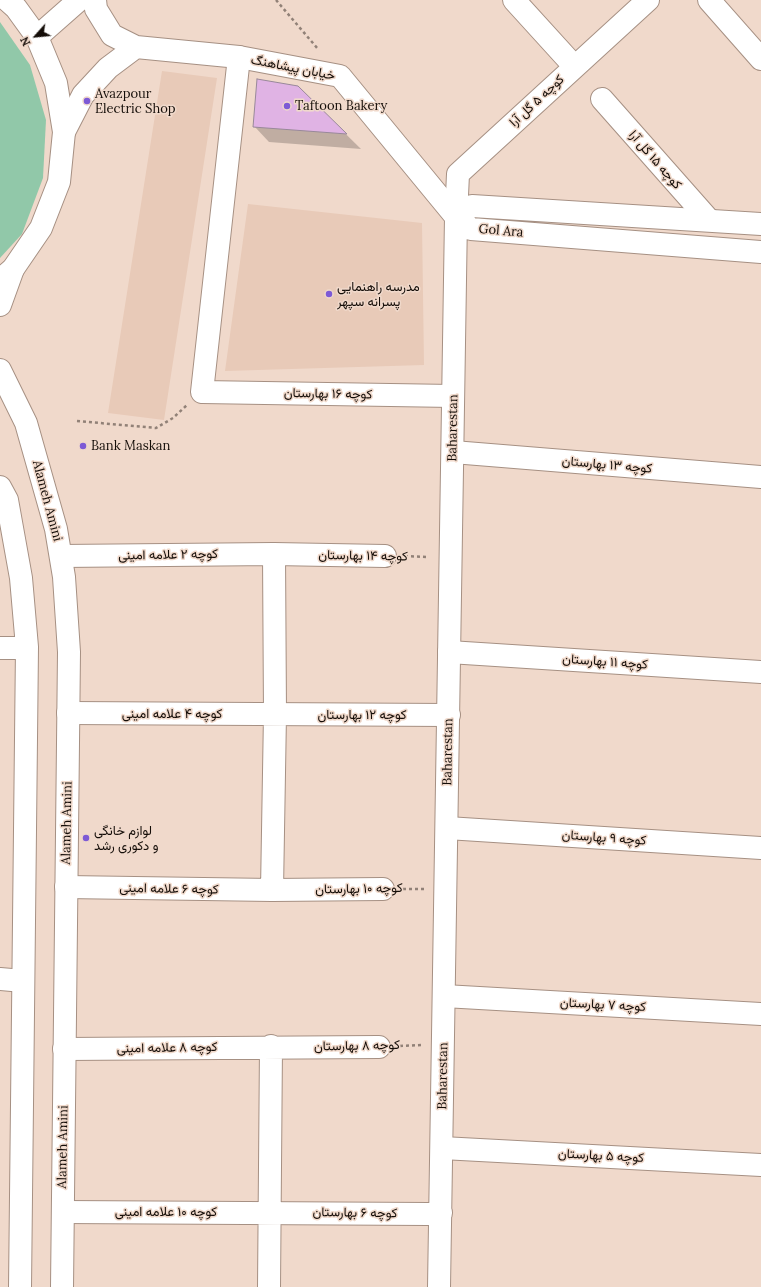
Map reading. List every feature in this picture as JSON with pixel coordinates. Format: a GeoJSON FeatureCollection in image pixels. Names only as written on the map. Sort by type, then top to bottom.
{"type":"FeatureCollection","features":[{"type":"Feature","properties":{"kind":"street"},"geometry":{"type":"LineString","coordinates":[[0,305],[6,274],[41,228],[51,203],[58,182],[64,132],[56,83],[37,37],[16,8],[7,0]]}},
{"type":"Feature","properties":{"kind":"street"},"geometry":{"type":"LineString","coordinates":[[37,37],[79,0]]}},
{"type":"Feature","properties":{"kind":"street","name":"خیابان پیشاهنگ"},"geometry":{"type":"LineString","coordinates":[[95,0],[96,9],[112,34],[136,48],[239,57],[340,76],[456,217]]}},
{"type":"Feature","properties":{"kind":"street"},"geometry":{"type":"LineString","coordinates":[[514,0],[574,66]]}},
{"type":"Feature","properties":{"kind":"street","name":"کوچه ۵ گل آرا"},"geometry":{"type":"LineString","coordinates":[[456,217],[458,174],[574,66],[648,0]]}},
{"type":"Feature","properties":{"kind":"street"},"geometry":{"type":"LineString","coordinates":[[710,0],[761,59]]}},
{"type":"Feature","properties":{"kind":"street"},"geometry":{"type":"LineString","coordinates":[[64,132],[83,95],[108,68],[136,48]]}},
{"type":"Feature","properties":{"kind":"street"},"geometry":{"type":"LineString","coordinates":[[202,392],[239,57]]}},
{"type":"Feature","properties":{"kind":"street","name":"کوچه ۱۵ گل آرا"},"geometry":{"type":"LineString","coordinates":[[602,99],[709,220]]}},
{"type":"Feature","properties":{"kind":"street","name":"Gol Ara"},"geometry":{"type":"LineString","coordinates":[[761,224],[472,206],[456,217],[471,229],[761,252]]}},
{"type":"Feature","properties":{"kind":"street","name":"Baharestan"},"geometry":{"type":"LineString","coordinates":[[439,1287],[456,217]]}},
{"type":"Feature","properties":{"kind":"street","name":"Alameh Amini"},"geometry":{"type":"LineString","coordinates":[[1,374],[26,423],[56,529],[64,577],[69,652],[62,1287]]}},
{"type":"Feature","properties":{"kind":"street","name":"کوچه ۱۶ بهارستان"},"geometry":{"type":"LineString","coordinates":[[202,392],[453,396]]}},
{"type":"Feature","properties":{"kind":"street","name":"کوچه ۱۳ بهارستان"},"geometry":{"type":"LineString","coordinates":[[452,452],[761,477]]}},
{"type":"Feature","properties":{"kind":"street"},"geometry":{"type":"LineString","coordinates":[[0,487],[7,500],[21,578],[26,648],[20,1287]]}},
{"type":"Feature","properties":{"kind":"street"},"geometry":{"type":"LineString","coordinates":[[272,890],[275,714],[274,554]]}},
{"type":"Feature","properties":{"kind":"street","name":"کوچه ۲ علامه امینی"},"geometry":{"type":"LineString","coordinates":[[61,556],[274,554]]}},
{"type":"Feature","properties":{"kind":"street","name":"کوچه ۱۴ بهارستان"},"geometry":{"type":"LineString","coordinates":[[274,554],[385,556]]}},
{"type":"Feature","properties":{"kind":"street"},"geometry":{"type":"LineString","coordinates":[[0,648],[26,648]]}},
{"type":"Feature","properties":{"kind":"street","name":"کوچه ۱۱ بهارستان"},"geometry":{"type":"LineString","coordinates":[[449,652],[761,672]]}},
{"type":"Feature","properties":{"kind":"street","name":"کوچه ۴ علامه امینی"},"geometry":{"type":"LineString","coordinates":[[68,714],[275,714]]}},
{"type":"Feature","properties":{"kind":"street","name":"کوچه ۱۲ بهارستان"},"geometry":{"type":"LineString","coordinates":[[275,714],[449,715]]}},
{"type":"Feature","properties":{"kind":"street","name":"کوچه ۹ بهارستان"},"geometry":{"type":"LineString","coordinates":[[447,828],[761,848]]}},
{"type":"Feature","properties":{"kind":"street","name":"کوچه ۶ علامه امینی"},"geometry":{"type":"LineString","coordinates":[[66,887],[272,890]]}},
{"type":"Feature","properties":{"kind":"street","name":"کوچه ۱۰ بهارستان"},"geometry":{"type":"LineString","coordinates":[[272,890],[383,889]]}},
{"type":"Feature","properties":{"kind":"street"},"geometry":{"type":"LineString","coordinates":[[0,979],[23,981]]}},
{"type":"Feature","properties":{"kind":"street","name":"کوچه ۷ بهارستان"},"geometry":{"type":"LineString","coordinates":[[444,996],[761,1014]]}},
{"type":"Feature","properties":{"kind":"street"},"geometry":{"type":"LineString","coordinates":[[269,1287],[271,1046]]}},
{"type":"Feature","properties":{"kind":"street","name":"کوچه ۸ علامه امینی"},"geometry":{"type":"LineString","coordinates":[[64,1049],[271,1046]]}},
{"type":"Feature","properties":{"kind":"street","name":"کوچه ۸ بهارستان"},"geometry":{"type":"LineString","coordinates":[[271,1046],[379,1047]]}},
{"type":"Feature","properties":{"kind":"street","name":"کوچه ۵ بهارستان"},"geometry":{"type":"LineString","coordinates":[[442,1148],[761,1165]]}},
{"type":"Feature","properties":{"kind":"street","name":"کوچه ۱۰ علامه امینی"},"geometry":{"type":"LineString","coordinates":[[63,1212],[270,1212]]}},
{"type":"Feature","properties":{"kind":"street","name":"کوچه ۶ بهارستان"},"geometry":{"type":"LineString","coordinates":[[270,1212],[440,1213]]}},
{"type":"Feature","properties":{"kind":"path"},"geometry":{"type":"LineString","coordinates":[[276,0],[340,76]]}},
{"type":"Feature","properties":{"kind":"path"},"geometry":{"type":"LineString","coordinates":[[77,421],[156,428],[173,418],[202,392]]}},
{"type":"Feature","properties":{"kind":"path","name":"کوچه ۱۴ بهارستان"},"geometry":{"type":"LineString","coordinates":[[385,556],[451,557]]}},
{"type":"Feature","properties":{"kind":"path","name":"کوچه ۱۰ بهارستان"},"geometry":{"type":"LineString","coordinates":[[383,889],[446,888]]}},
{"type":"Feature","properties":{"kind":"path","name":"کوچه ۸ بهارستان"},"geometry":{"type":"LineString","coordinates":[[379,1047],[443,1044]]}},
{"type":"Feature","properties":{"kind":"shaded area"},"geometry":{"type":"Polygon","coordinates":[[[162,71],[217,78],[164,420],[108,413],[162,71]]]}},
{"type":"Feature","properties":{"kind":"shaded area","name":"مدرسه راهنمایی پسرانه سپهر"},"geometry":{"type":"Polygon","coordinates":[[[248,204],[422,223],[424,365],[225,371],[248,204]]]}},
{"type":"Feature","properties":{"kind":"green space"},"geometry":{"type":"Polygon","coordinates":[[[0,22],[30,65],[46,120],[43,178],[22,234],[0,258],[0,22]]]}},
{"type":"Feature","properties":{"kind":"building","name":"Taftoon Bakery"},"geometry":{"type":"Polygon","coordinates":[[[257,79],[298,86],[347,134],[253,127],[257,79]]]}},
{"type":"Feature","properties":{"kind":"place","name":"Avazpour Electric Shop"},"geometry":{"type":"Point","coordinates":[87,101]}},
{"type":"Feature","properties":{"kind":"place","name":"Taftoon Bakery"},"geometry":{"type":"Point","coordinates":[287,106]}},
{"type":"Feature","properties":{"kind":"place","name":"مدرسه راهنمایی پسرانه سپهر"},"geometry":{"type":"Point","coordinates":[329,294]}},
{"type":"Feature","properties":{"kind":"place","name":"Bank Maskan"},"geometry":{"type":"Point","coordinates":[83,446]}},
{"type":"Feature","properties":{"kind":"place","name":"لوازم خانگی و دکوری رشد"},"geometry":{"type":"Point","coordinates":[86,838]}}]}
